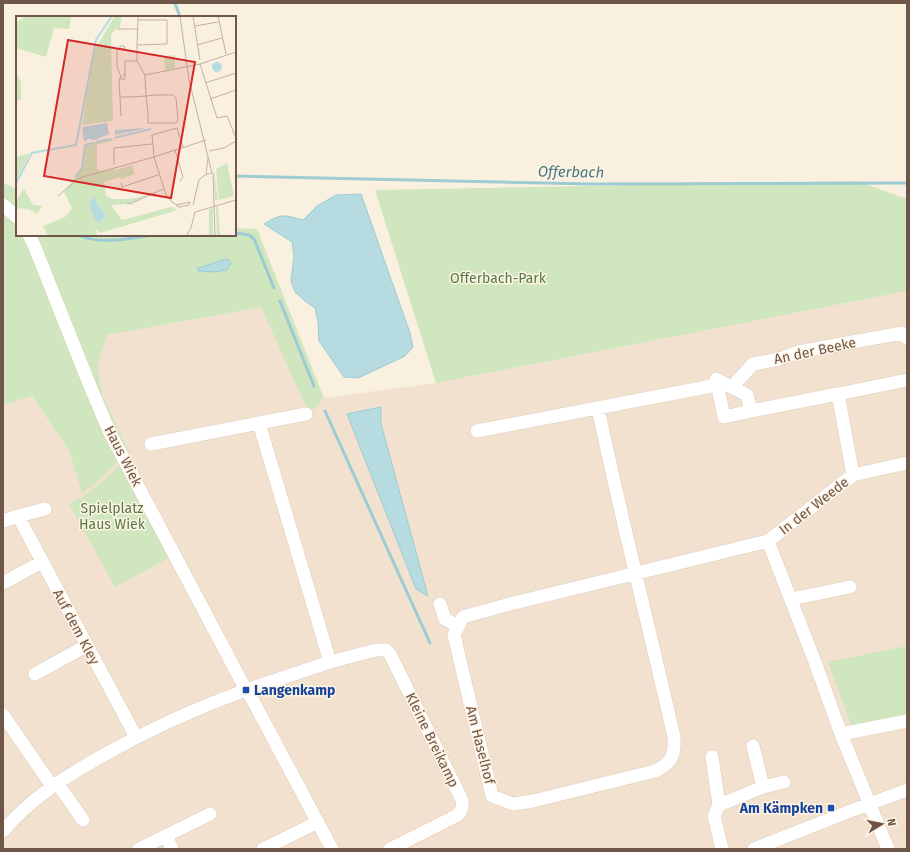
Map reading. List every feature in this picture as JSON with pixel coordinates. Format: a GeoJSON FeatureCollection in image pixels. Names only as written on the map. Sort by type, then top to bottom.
{"type":"FeatureCollection","features":[{"type":"Feature","properties":{"kind":"street","name":"Haus Wiek"},"geometry":{"type":"LineString","coordinates":[[30,236],[36,248],[90,386],[110,432],[246,690]]}},
{"type":"Feature","properties":{"kind":"street","name":"An der Beeke"},"geometry":{"type":"LineString","coordinates":[[732,387],[753,364],[779,359],[798,352],[902,333],[907,338]]}},
{"type":"Feature","properties":{"kind":"street"},"geometry":{"type":"LineString","coordinates":[[751,411],[748,395],[716,379],[724,417],[907,380]]}},
{"type":"Feature","properties":{"kind":"street"},"geometry":{"type":"LineString","coordinates":[[477,431],[717,384]]}},
{"type":"Feature","properties":{"kind":"street"},"geometry":{"type":"LineString","coordinates":[[838,394],[853,475]]}},
{"type":"Feature","properties":{"kind":"street"},"geometry":{"type":"LineString","coordinates":[[598,408],[636,574]]}},
{"type":"Feature","properties":{"kind":"street"},"geometry":{"type":"LineString","coordinates":[[151,444],[306,414]]}},
{"type":"Feature","properties":{"kind":"street"},"geometry":{"type":"LineString","coordinates":[[260,423],[330,662]]}},
{"type":"Feature","properties":{"kind":"street","name":"In der Weede"},"geometry":{"type":"LineString","coordinates":[[768,541],[853,475],[907,463]]}},
{"type":"Feature","properties":{"kind":"street"},"geometry":{"type":"LineString","coordinates":[[3,521],[46,509]]}},
{"type":"Feature","properties":{"kind":"street","name":"Auf dem Kley"},"geometry":{"type":"LineString","coordinates":[[18,516],[86,646],[136,737]]}},
{"type":"Feature","properties":{"kind":"street"},"geometry":{"type":"LineString","coordinates":[[440,604],[444,619],[458,626],[463,617],[506,605],[768,541],[792,599],[841,734],[888,849]]}},
{"type":"Feature","properties":{"kind":"street"},"geometry":{"type":"LineString","coordinates":[[3,583],[42,562]]}},
{"type":"Feature","properties":{"kind":"street","name":"Am Haselhof"},"geometry":{"type":"LineString","coordinates":[[458,626],[454,635],[492,796],[513,804],[532,801],[655,771],[664,767],[670,762],[675,746],[636,574]]}},
{"type":"Feature","properties":{"kind":"street"},"geometry":{"type":"LineString","coordinates":[[792,599],[850,587]]}},
{"type":"Feature","properties":{"kind":"street"},"geometry":{"type":"LineString","coordinates":[[35,674],[86,646]]}},
{"type":"Feature","properties":{"kind":"street","name":"Kleine Breikamp"},"geometry":{"type":"LineString","coordinates":[[246,690],[330,662],[376,650],[386,650],[390,654],[462,800],[462,809],[460,814],[390,849]]}},
{"type":"Feature","properties":{"kind":"street"},"geometry":{"type":"LineString","coordinates":[[3,831],[16,816],[55,784],[136,737],[180,716],[246,690],[332,849]]}},
{"type":"Feature","properties":{"kind":"street"},"geometry":{"type":"LineString","coordinates":[[3,715],[83,820]]}},
{"type":"Feature","properties":{"kind":"street"},"geometry":{"type":"LineString","coordinates":[[841,734],[907,721]]}},
{"type":"Feature","properties":{"kind":"street"},"geometry":{"type":"LineString","coordinates":[[753,746],[763,787]]}},
{"type":"Feature","properties":{"kind":"street"},"geometry":{"type":"LineString","coordinates":[[712,757],[719,805],[714,816],[722,849]]}},
{"type":"Feature","properties":{"kind":"street"},"geometry":{"type":"LineString","coordinates":[[719,805],[763,787],[784,782]]}},
{"type":"Feature","properties":{"kind":"street"},"geometry":{"type":"LineString","coordinates":[[754,849],[907,790]]}},
{"type":"Feature","properties":{"kind":"street"},"geometry":{"type":"LineString","coordinates":[[139,849],[210,814]]}},
{"type":"Feature","properties":{"kind":"street"},"geometry":{"type":"LineString","coordinates":[[263,849],[318,822]]}},
{"type":"Feature","properties":{"kind":"street"},"geometry":{"type":"LineString","coordinates":[[166,836],[172,849]]}},
{"type":"Feature","properties":{"kind":"shaded area"},"geometry":{"type":"Polygon","coordinates":[[[907,291],[907,849],[3,849],[3,691],[6,689],[3,683],[3,405],[32,396],[69,451],[82,492],[95,484],[129,452],[103,396],[97,367],[106,335],[261,307],[314,409],[324,398],[436,383],[907,291]]]}},
{"type":"Feature","properties":{"kind":"green space","name":"Offerbach-Park"},"geometry":{"type":"Polygon","coordinates":[[[857,181],[907,199],[907,291],[436,383],[375,190],[857,181]]]}},
{"type":"Feature","properties":{"kind":"green space"},"geometry":{"type":"Polygon","coordinates":[[[3,183],[16,189],[16,236],[236,236],[236,228],[257,229],[324,398],[314,409],[308,411],[261,307],[107,335],[97,367],[103,396],[129,452],[95,484],[82,493],[69,451],[32,396],[3,405],[3,183]]]}},
{"type":"Feature","properties":{"kind":"green space","name":"Spielplatz Haus Wiek"},"geometry":{"type":"Polygon","coordinates":[[[121,464],[170,557],[115,587],[69,504],[91,491],[121,464]]]}},
{"type":"Feature","properties":{"kind":"green space"},"geometry":{"type":"Polygon","coordinates":[[[907,646],[907,716],[852,727],[828,662],[907,646]]]}},
{"type":"Feature","properties":{"kind":"water"},"geometry":{"type":"Polygon","coordinates":[[[361,194],[410,333],[413,347],[405,356],[358,378],[344,377],[319,341],[318,322],[315,308],[295,292],[291,281],[294,256],[292,242],[264,224],[275,218],[283,216],[303,220],[317,206],[336,195],[361,194]]]}},
{"type":"Feature","properties":{"kind":"water"},"geometry":{"type":"Polygon","coordinates":[[[226,259],[229,260],[231,264],[227,270],[214,272],[198,271],[198,268],[226,259]]]}},
{"type":"Feature","properties":{"kind":"water"},"geometry":{"type":"Polygon","coordinates":[[[381,407],[381,424],[428,596],[416,589],[347,414],[381,407]]]}},
{"type":"Feature","properties":{"kind":"waterway","name":"Offerbach"},"geometry":{"type":"LineString","coordinates":[[175,3],[180,16]]}},
{"type":"Feature","properties":{"kind":"waterway","name":"Offerbach"},"geometry":{"type":"LineString","coordinates":[[236,176],[591,184],[907,183]]}},
{"type":"Feature","properties":{"kind":"waterway"},"geometry":{"type":"LineString","coordinates":[[236,233],[249,235],[254,239],[274,288]]}},
{"type":"Feature","properties":{"kind":"waterway"},"geometry":{"type":"LineString","coordinates":[[81,236],[97,240],[117,240],[149,236]]}},
{"type":"Feature","properties":{"kind":"waterway"},"geometry":{"type":"LineString","coordinates":[[280,301],[314,386]]}},
{"type":"Feature","properties":{"kind":"waterway"},"geometry":{"type":"LineString","coordinates":[[325,411],[430,643]]}},
{"type":"Feature","properties":{"kind":"place","name":"Langenkamp"},"geometry":{"type":"Point","coordinates":[246,690]}},
{"type":"Feature","properties":{"kind":"place","name":"Am Kämpken"},"geometry":{"type":"Point","coordinates":[831,808]}}]}
